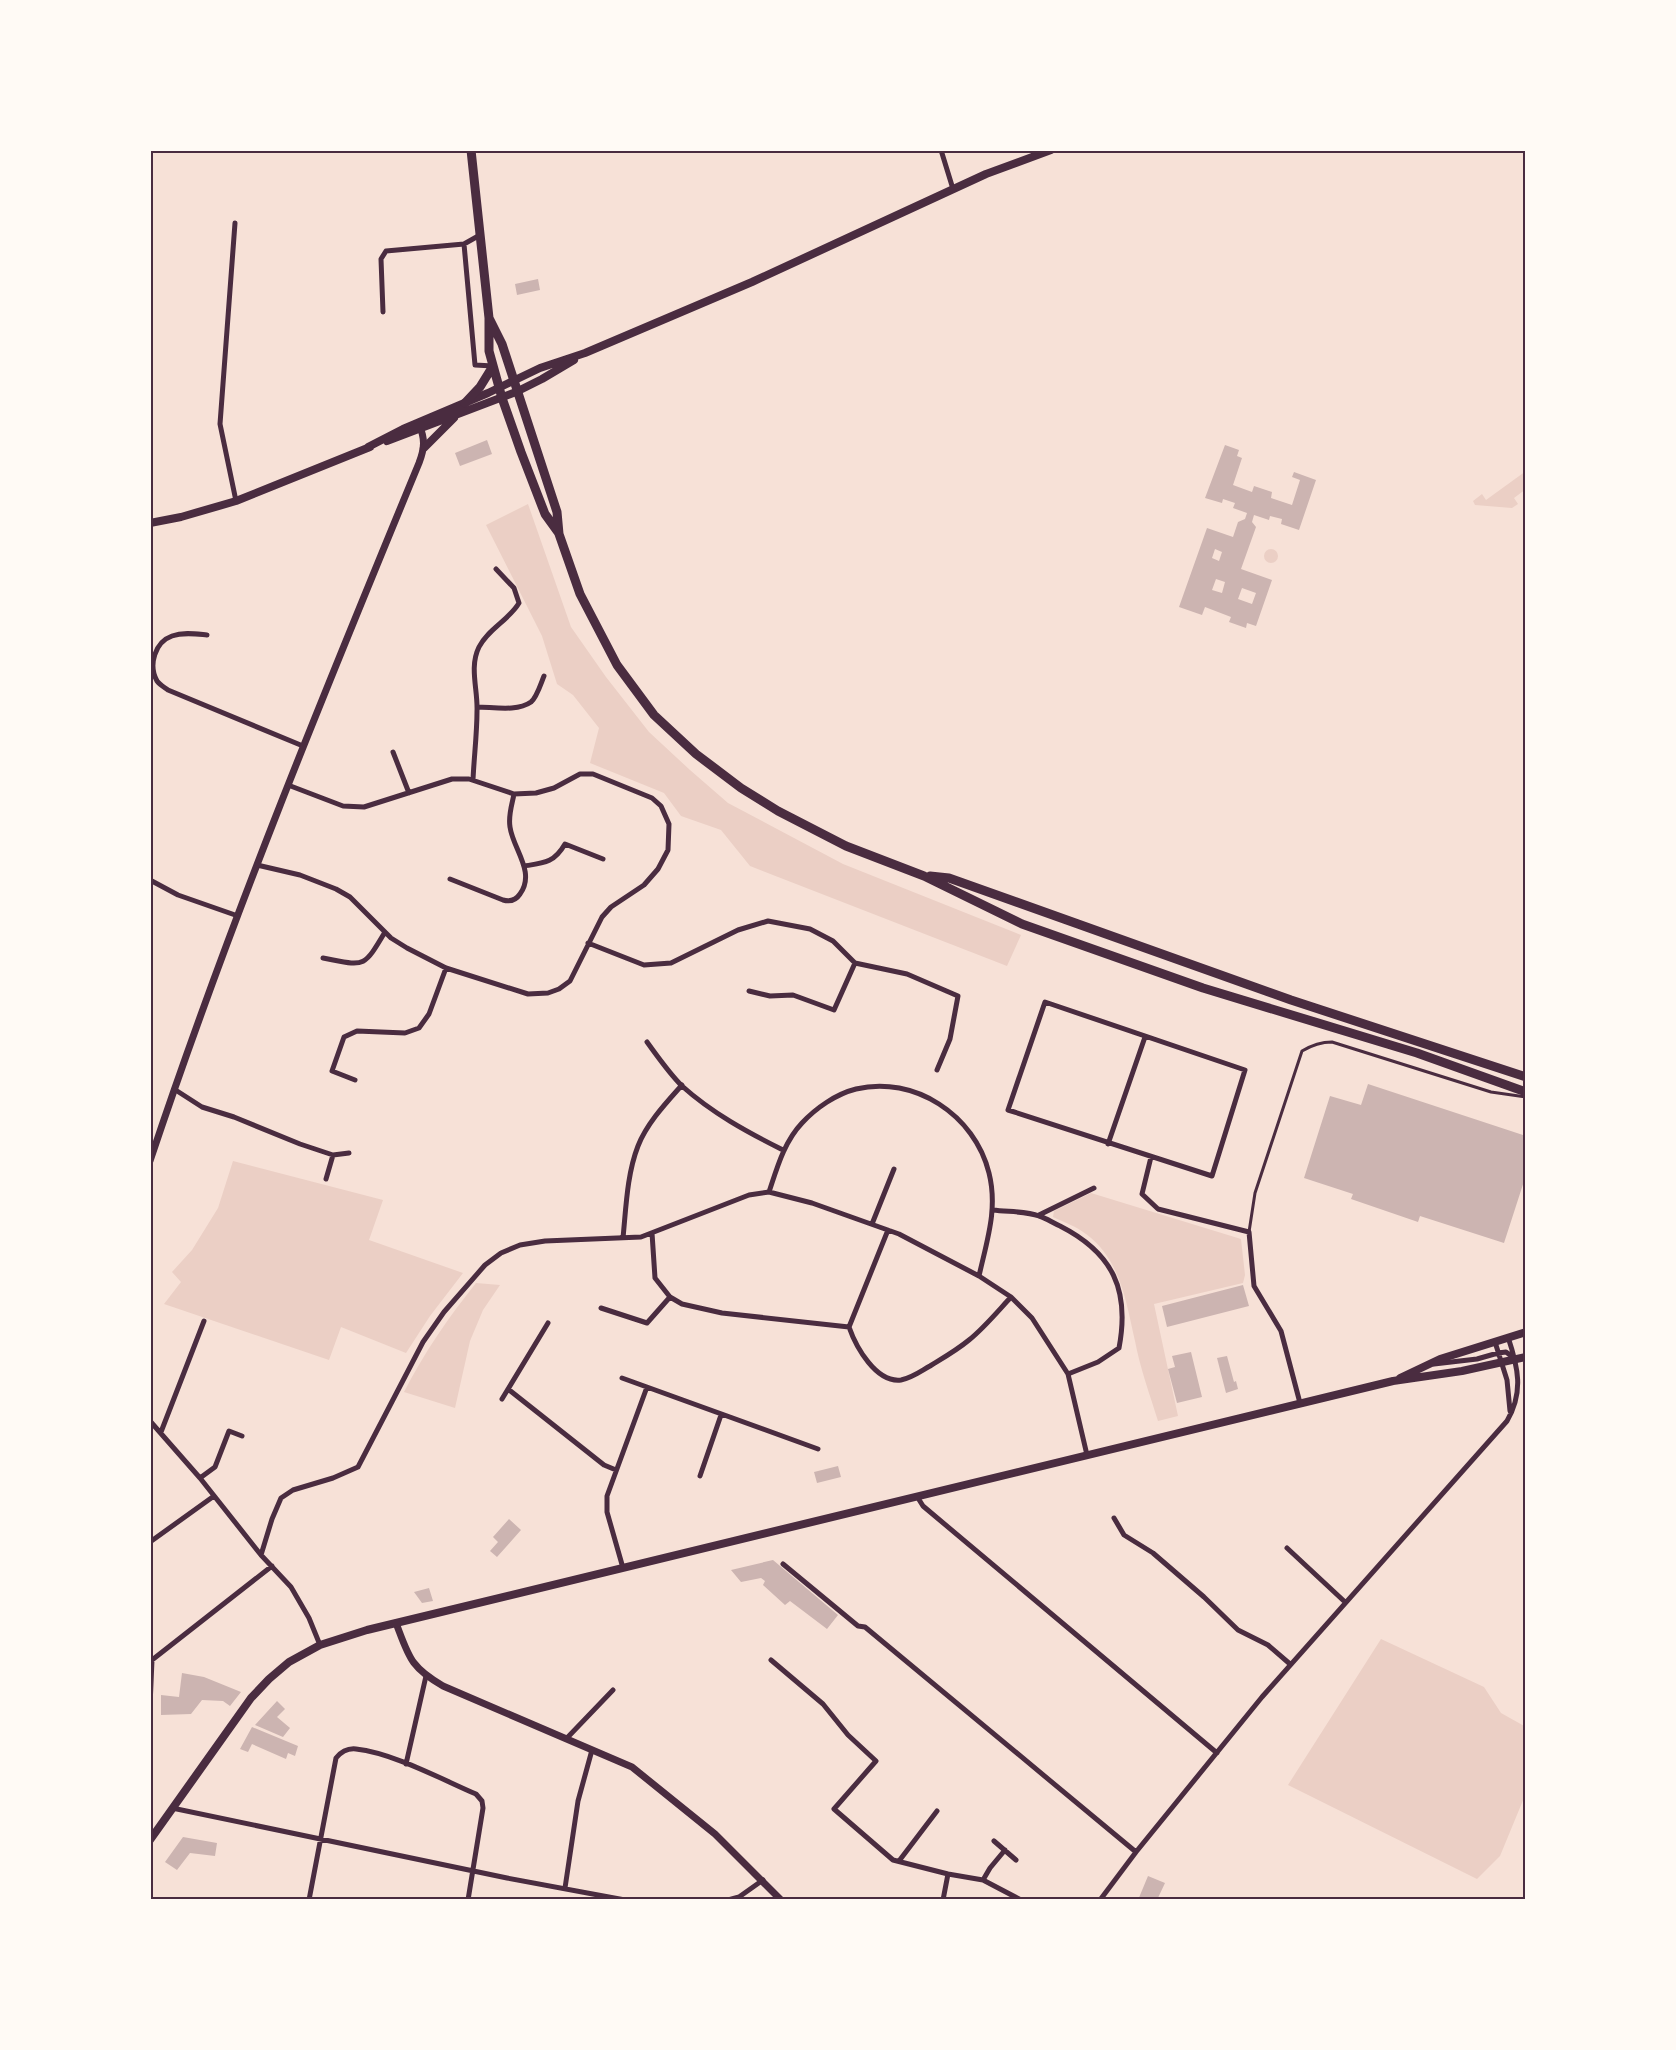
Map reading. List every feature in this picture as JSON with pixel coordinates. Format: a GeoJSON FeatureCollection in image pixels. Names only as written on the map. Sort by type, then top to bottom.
{"type":"FeatureCollection","features":[{"type":"Feature","properties":{"kind":"highway"},"geometry":{"type":"LineString","coordinates":[[471,150],[489,318],[489,351],[502,398],[545,514],[559,534]]}},
{"type":"Feature","properties":{"kind":"highway"},"geometry":{"type":"LineString","coordinates":[[489,318],[502,344],[557,512],[559,534],[580,594],[617,664],[654,715],[696,754],[732,782],[778,811],[846,846],[924,876],[1022,924],[1203,988],[1417,1053],[1526,1092]]}},
{"type":"Feature","properties":{"kind":"highway"},"geometry":{"type":"LineString","coordinates":[[465,402],[480,387],[493,366]]}},
{"type":"Feature","properties":{"kind":"highway"},"geometry":{"type":"LineString","coordinates":[[924,876],[949,878],[1291,1000],[1526,1077]]}},
{"type":"Feature","properties":{"kind":"main road"},"geometry":{"type":"LineString","coordinates":[[420,426],[465,402],[540,368],[585,353],[752,282],[986,174],[1051,150]]}},
{"type":"Feature","properties":{"kind":"main road"},"geometry":{"type":"LineString","coordinates":[[150,523],[181,517],[236,501],[420,426],[502,398],[542,380],[585,353]]}},
{"type":"Feature","properties":{"kind":"main road"},"geometry":{"type":"LineString","coordinates":[[424,448],[460,413]]}},
{"type":"Feature","properties":{"kind":"main road"},"geometry":{"type":"LineString","coordinates":[[1393,1381],[1426,1365],[1526,1332]]}},
{"type":"Feature","properties":{"kind":"main road"},"geometry":{"type":"LineString","coordinates":[[150,1840],[251,1698],[289,1662],[321,1645],[354,1633],[1393,1381],[1526,1357]]}},
{"type":"Feature","properties":{"kind":"street"},"geometry":{"type":"LineString","coordinates":[[941,150],[953,189]]}},
{"type":"Feature","properties":{"kind":"street"},"geometry":{"type":"LineString","coordinates":[[235,223],[220,424],[236,501]]}},
{"type":"Feature","properties":{"kind":"street"},"geometry":{"type":"LineString","coordinates":[[383,312],[381,260],[386,251],[464,244],[481,235]]}},
{"type":"Feature","properties":{"kind":"street"},"geometry":{"type":"LineString","coordinates":[[464,244],[475,365],[493,366]]}},
{"type":"Feature","properties":{"kind":"street"},"geometry":{"type":"LineString","coordinates":[[150,1161],[174,1089],[257,865],[424,448],[424,437],[420,426]]}},
{"type":"Feature","properties":{"kind":"street"},"geometry":{"type":"LineString","coordinates":[[473,780],[477,707],[474,664],[479,647],[519,603],[514,588],[496,569]]}},
{"type":"Feature","properties":{"kind":"street"},"geometry":{"type":"LineString","coordinates":[[207,635],[176,634],[161,643],[153,661],[153,670],[158,683],[168,690],[303,746]]}},
{"type":"Feature","properties":{"kind":"street"},"geometry":{"type":"LineString","coordinates":[[477,707],[511,707],[530,702],[544,676]]}},
{"type":"Feature","properties":{"kind":"street"},"geometry":{"type":"LineString","coordinates":[[393,752],[409,793]]}},
{"type":"Feature","properties":{"kind":"street"},"geometry":{"type":"LineString","coordinates":[[257,865],[300,875],[336,889],[350,897],[385,932],[407,948],[446,968],[528,994],[548,993],[570,981],[602,917],[611,907],[644,885],[658,869],[668,850],[669,824],[662,806],[652,798],[593,774],[580,774],[554,788],[536,793],[514,794],[473,780],[452,779],[364,807],[343,806],[288,785]]}},
{"type":"Feature","properties":{"kind":"street"},"geometry":{"type":"LineString","coordinates":[[450,879],[509,902],[519,897],[524,888],[524,866],[510,828],[509,817],[514,794]]}},
{"type":"Feature","properties":{"kind":"street"},"geometry":{"type":"LineString","coordinates":[[524,866],[548,861],[558,856],[565,844],[603,859]]}},
{"type":"Feature","properties":{"kind":"street"},"geometry":{"type":"LineString","coordinates":[[150,880],[178,895],[238,916]]}},
{"type":"Feature","properties":{"kind":"street"},"geometry":{"type":"LineString","coordinates":[[588,943],[644,965],[662,965],[692,954],[738,930],[768,921],[810,929],[833,942],[855,963],[907,974],[957,996],[950,1039],[937,1070]]}},
{"type":"Feature","properties":{"kind":"street"},"geometry":{"type":"LineString","coordinates":[[324,958],[352,964],[365,962],[385,932]]}},
{"type":"Feature","properties":{"kind":"street"},"geometry":{"type":"LineString","coordinates":[[749,991],[770,996],[793,995],[834,1010],[855,963]]}},
{"type":"Feature","properties":{"kind":"street"},"geometry":{"type":"LineString","coordinates":[[355,1080],[332,1071],[344,1037],[357,1031],[405,1033],[419,1028],[429,1014],[446,968]]}},
{"type":"Feature","properties":{"kind":"street"},"geometry":{"type":"LineString","coordinates":[[1045,1002],[1145,1037],[1245,1070],[1212,1176],[1008,1110],[1045,1002]]}},
{"type":"Feature","properties":{"kind":"street"},"geometry":{"type":"LineString","coordinates":[[1108,1144],[1145,1037]]}},
{"type":"Feature","properties":{"kind":"street"},"geometry":{"type":"LineString","coordinates":[[647,1042],[682,1085],[738,1127],[783,1150]]}},
{"type":"Feature","properties":{"kind":"street"},"geometry":{"type":"LineString","coordinates":[[623,1238],[628,1190],[638,1145],[657,1113],[682,1085]]}},
{"type":"Feature","properties":{"kind":"street"},"geometry":{"type":"LineString","coordinates":[[769,1192],[783,1150],[801,1123],[827,1102],[855,1090],[881,1086],[907,1091],[936,1101],[959,1119],[978,1146],[988,1172],[993,1210],[979,1276]]}},
{"type":"Feature","properties":{"kind":"street"},"geometry":{"type":"LineString","coordinates":[[174,1089],[202,1107],[333,1155],[349,1153]]}},
{"type":"Feature","properties":{"kind":"street"},"geometry":{"type":"LineString","coordinates":[[326,1179],[333,1155]]}},
{"type":"Feature","properties":{"kind":"street"},"geometry":{"type":"LineString","coordinates":[[1151,1157],[1142,1194],[1158,1209],[1249,1232],[1254,1286],[1281,1332],[1300,1404]]}},
{"type":"Feature","properties":{"kind":"street"},"geometry":{"type":"LineString","coordinates":[[872,1224],[894,1169]]}},
{"type":"Feature","properties":{"kind":"street"},"geometry":{"type":"LineString","coordinates":[[1039,1215],[1094,1188]]}},
{"type":"Feature","properties":{"kind":"street"},"geometry":{"type":"LineString","coordinates":[[261,1555],[281,1498],[293,1490],[333,1478],[358,1467],[423,1342],[444,1312],[484,1265],[501,1253],[520,1245],[545,1241],[641,1237],[749,1195],[769,1192],[812,1203],[888,1230],[935,1251],[1011,1297],[1032,1318],[1068,1374],[1087,1455]]}},
{"type":"Feature","properties":{"kind":"street"},"geometry":{"type":"LineString","coordinates":[[993,1210],[1039,1215],[1079,1236],[1097,1251],[1113,1274],[1124,1323],[1119,1348],[1098,1362],[1068,1374]]}},
{"type":"Feature","properties":{"kind":"street"},"geometry":{"type":"LineString","coordinates":[[888,1230],[849,1327],[861,1355],[870,1365],[887,1377],[899,1380],[913,1376],[970,1340],[1011,1297]]}},
{"type":"Feature","properties":{"kind":"street"},"geometry":{"type":"LineString","coordinates":[[652,1233],[655,1278],[670,1297],[682,1304],[722,1312],[849,1327]]}},
{"type":"Feature","properties":{"kind":"street"},"geometry":{"type":"LineString","coordinates":[[601,1308],[647,1323],[670,1297]]}},
{"type":"Feature","properties":{"kind":"street"},"geometry":{"type":"LineString","coordinates":[[161,1432],[204,1321]]}},
{"type":"Feature","properties":{"kind":"street"},"geometry":{"type":"LineString","coordinates":[[502,1399],[548,1323]]}},
{"type":"Feature","properties":{"kind":"street"},"geometry":{"type":"LineString","coordinates":[[1100,1900],[1136,1852],[1290,1664],[1510,1416],[1517,1397],[1519,1380],[1516,1359],[1508,1337]]}},
{"type":"Feature","properties":{"kind":"street"},"geometry":{"type":"LineString","coordinates":[[1495,1342],[1507,1380],[1510,1416]]}},
{"type":"Feature","properties":{"kind":"street"},"geometry":{"type":"LineString","coordinates":[[1426,1365],[1477,1359],[1506,1352],[1516,1359]]}},
{"type":"Feature","properties":{"kind":"street"},"geometry":{"type":"LineString","coordinates":[[622,1378],[818,1449]]}},
{"type":"Feature","properties":{"kind":"street"},"geometry":{"type":"LineString","coordinates":[[623,1568],[608,1512],[607,1496],[646,1387]]}},
{"type":"Feature","properties":{"kind":"street"},"geometry":{"type":"LineString","coordinates":[[508,1389],[604,1466],[616,1470]]}},
{"type":"Feature","properties":{"kind":"street"},"geometry":{"type":"LineString","coordinates":[[700,1476],[722,1415]]}},
{"type":"Feature","properties":{"kind":"street"},"geometry":{"type":"LineString","coordinates":[[150,1421],[200,1478],[261,1555],[291,1587],[321,1645]]}},
{"type":"Feature","properties":{"kind":"street"},"geometry":{"type":"LineString","coordinates":[[200,1478],[215,1467],[229,1431],[242,1436]]}},
{"type":"Feature","properties":{"kind":"street"},"geometry":{"type":"LineString","coordinates":[[150,1542],[214,1496]]}},
{"type":"Feature","properties":{"kind":"street"},"geometry":{"type":"LineString","coordinates":[[918,1498],[923,1506],[1217,1753]]}},
{"type":"Feature","properties":{"kind":"street"},"geometry":{"type":"LineString","coordinates":[[1114,1518],[1124,1535],[1170,1567],[1204,1596],[1238,1630],[1268,1645],[1290,1664]]}},
{"type":"Feature","properties":{"kind":"street"},"geometry":{"type":"LineString","coordinates":[[1287,1548],[1346,1602]]}},
{"type":"Feature","properties":{"kind":"street"},"geometry":{"type":"LineString","coordinates":[[783,1564],[858,1626],[865,1627],[1136,1852]]}},
{"type":"Feature","properties":{"kind":"street"},"geometry":{"type":"LineString","coordinates":[[150,1706],[152,1660],[272,1566]]}},
{"type":"Feature","properties":{"kind":"street"},"geometry":{"type":"LineString","coordinates":[[396,1623],[412,1662],[426,1676],[442,1686],[632,1767],[715,1834],[781,1900]]}},
{"type":"Feature","properties":{"kind":"street"},"geometry":{"type":"LineString","coordinates":[[771,1660],[823,1704],[848,1735],[876,1761],[834,1809],[893,1860],[983,1880],[1022,1900]]}},
{"type":"Feature","properties":{"kind":"street"},"geometry":{"type":"LineString","coordinates":[[406,1764],[426,1676]]}},
{"type":"Feature","properties":{"kind":"street"},"geometry":{"type":"LineString","coordinates":[[566,1739],[613,1690]]}},
{"type":"Feature","properties":{"kind":"street"},"geometry":{"type":"LineString","coordinates":[[309,1900],[336,1758],[341,1752],[356,1749],[389,1757],[406,1764],[476,1794],[482,1801],[483,1808],[468,1900]]}},
{"type":"Feature","properties":{"kind":"street"},"geometry":{"type":"LineString","coordinates":[[565,1888],[578,1802],[592,1750]]}},
{"type":"Feature","properties":{"kind":"street"},"geometry":{"type":"LineString","coordinates":[[172,1808],[507,1878],[625,1900]]}},
{"type":"Feature","properties":{"kind":"street"},"geometry":{"type":"LineString","coordinates":[[899,1861],[937,1811]]}},
{"type":"Feature","properties":{"kind":"street"},"geometry":{"type":"LineString","coordinates":[[994,1841],[1016,1860]]}},
{"type":"Feature","properties":{"kind":"street"},"geometry":{"type":"LineString","coordinates":[[983,1880],[1005,1851]]}},
{"type":"Feature","properties":{"kind":"street"},"geometry":{"type":"LineString","coordinates":[[943,1900],[948,1874]]}},
{"type":"Feature","properties":{"kind":"street"},"geometry":{"type":"LineString","coordinates":[[728,1900],[739,1897],[763,1880]]}},
{"type":"Feature","properties":{"kind":"lane"},"geometry":{"type":"LineString","coordinates":[[1249,1232],[1255,1193],[1302,1052],[1312,1045],[1332,1042],[1491,1092],[1526,1097]]}},
{"type":"Feature","properties":{"kind":"shaded area"},"geometry":{"type":"Polygon","coordinates":[[[1526,471],[1526,489],[1514,498],[1518,504],[1512,508],[1475,505],[1473,501],[1482,494],[1486,500],[1526,471]]]}},
{"type":"Feature","properties":{"kind":"shaded area"},"geometry":{"type":"Polygon","coordinates":[[[528,504],[571,627],[649,732],[728,803],[843,864],[1021,935],[1007,966],[750,866],[721,830],[681,816],[664,793],[590,763],[599,728],[573,695],[557,684],[542,636],[486,525],[528,504]]]}},
{"type":"Feature","properties":{"kind":"shaded area"},"geometry":{"type":"Polygon","coordinates":[[[1271,549],[1276,551],[1278,556],[1276,561],[1271,563],[1266,561],[1264,556],[1266,551],[1271,549]]]}},
{"type":"Feature","properties":{"kind":"shaded area"},"geometry":{"type":"Polygon","coordinates":[[[233,1161],[383,1200],[369,1240],[463,1273],[430,1316],[406,1353],[341,1327],[329,1360],[164,1304],[181,1282],[172,1272],[192,1250],[218,1208],[233,1161]]]}},
{"type":"Feature","properties":{"kind":"shaded area"},"geometry":{"type":"Polygon","coordinates":[[[1091,1193],[1241,1239],[1245,1275],[1243,1283],[1154,1304],[1178,1416],[1158,1421],[1140,1361],[1125,1297],[1115,1269],[1107,1256],[1086,1234],[1053,1217],[1054,1211],[1091,1193]]]}},
{"type":"Feature","properties":{"kind":"shaded area"},"geometry":{"type":"Polygon","coordinates":[[[476,1283],[500,1285],[483,1310],[470,1341],[455,1408],[404,1392],[437,1336],[476,1283]]]}},
{"type":"Feature","properties":{"kind":"shaded area"},"geometry":{"type":"Polygon","coordinates":[[[1381,1639],[1484,1687],[1501,1713],[1526,1727],[1526,1793],[1500,1856],[1477,1879],[1288,1785],[1381,1639]]]}},
{"type":"Feature","properties":{"kind":"building"},"geometry":{"type":"Polygon","coordinates":[[[538,279],[540,290],[517,295],[515,284],[538,279]]]}},
{"type":"Feature","properties":{"kind":"building"},"geometry":{"type":"Polygon","coordinates":[[[487,440],[492,454],[460,466],[455,453],[487,440]]]}},
{"type":"Feature","properties":{"kind":"building"},"geometry":{"type":"Polygon","coordinates":[[[1225,445],[1239,450],[1237,456],[1242,458],[1233,485],[1252,492],[1254,486],[1272,492],[1271,498],[1292,505],[1300,480],[1292,477],[1294,472],[1316,480],[1299,530],[1281,524],[1282,519],[1270,516],[1269,520],[1254,515],[1252,522],[1256,527],[1241,569],[1272,580],[1256,626],[1247,623],[1246,628],[1229,622],[1231,617],[1205,607],[1202,615],[1179,607],[1207,528],[1233,537],[1238,522],[1245,519],[1247,513],[1233,508],[1235,503],[1223,499],[1222,503],[1205,498],[1225,445]],[[1215,549],[1212,558],[1219,561],[1222,552],[1215,549]],[[1216,579],[1212,590],[1222,593],[1225,582],[1216,579]],[[1242,588],[1238,599],[1252,604],[1256,593],[1242,588]]]}},
{"type":"Feature","properties":{"kind":"building"},"geometry":{"type":"Polygon","coordinates":[[[1368,1084],[1526,1136],[1526,1175],[1504,1243],[1420,1216],[1418,1222],[1351,1199],[1353,1194],[1304,1178],[1330,1096],[1361,1105],[1368,1084]]]}},
{"type":"Feature","properties":{"kind":"building"},"geometry":{"type":"Polygon","coordinates":[[[1243,1285],[1249,1306],[1167,1327],[1162,1306],[1243,1285]]]}},
{"type":"Feature","properties":{"kind":"building"},"geometry":{"type":"Polygon","coordinates":[[[1191,1352],[1202,1397],[1177,1403],[1168,1369],[1175,1367],[1172,1356],[1191,1352]]]}},
{"type":"Feature","properties":{"kind":"building"},"geometry":{"type":"Polygon","coordinates":[[[1227,1356],[1238,1389],[1226,1393],[1217,1358],[1227,1356]]]}},
{"type":"Feature","properties":{"kind":"building"},"geometry":{"type":"Polygon","coordinates":[[[838,1466],[841,1477],[817,1483],[814,1472],[838,1466]]]}},
{"type":"Feature","properties":{"kind":"building"},"geometry":{"type":"Polygon","coordinates":[[[509,1519],[521,1530],[497,1557],[490,1551],[498,1542],[493,1537],[509,1519]]]}},
{"type":"Feature","properties":{"kind":"building"},"geometry":{"type":"Polygon","coordinates":[[[773,1560],[838,1615],[827,1629],[790,1601],[785,1605],[763,1585],[765,1581],[761,1578],[741,1582],[731,1570],[773,1560]]]}},
{"type":"Feature","properties":{"kind":"building"},"geometry":{"type":"Polygon","coordinates":[[[429,1588],[433,1601],[422,1603],[414,1592],[429,1588]]]}},
{"type":"Feature","properties":{"kind":"building"},"geometry":{"type":"Polygon","coordinates":[[[182,1673],[204,1677],[241,1692],[230,1706],[223,1701],[202,1700],[191,1714],[161,1715],[161,1695],[179,1697],[182,1673]]]}},
{"type":"Feature","properties":{"kind":"building"},"geometry":{"type":"Polygon","coordinates":[[[277,1701],[285,1709],[277,1717],[290,1728],[283,1737],[255,1725],[277,1701]]]}},
{"type":"Feature","properties":{"kind":"building"},"geometry":{"type":"Polygon","coordinates":[[[252,1727],[298,1746],[295,1756],[288,1753],[286,1759],[252,1744],[248,1752],[240,1749],[252,1727]]]}},
{"type":"Feature","properties":{"kind":"building"},"geometry":{"type":"Polygon","coordinates":[[[183,1837],[217,1843],[215,1856],[190,1853],[177,1870],[165,1862],[183,1837]]]}},
{"type":"Feature","properties":{"kind":"building"},"geometry":{"type":"Polygon","coordinates":[[[1148,1876],[1165,1883],[1157,1900],[1138,1900],[1148,1876]]]}}]}
